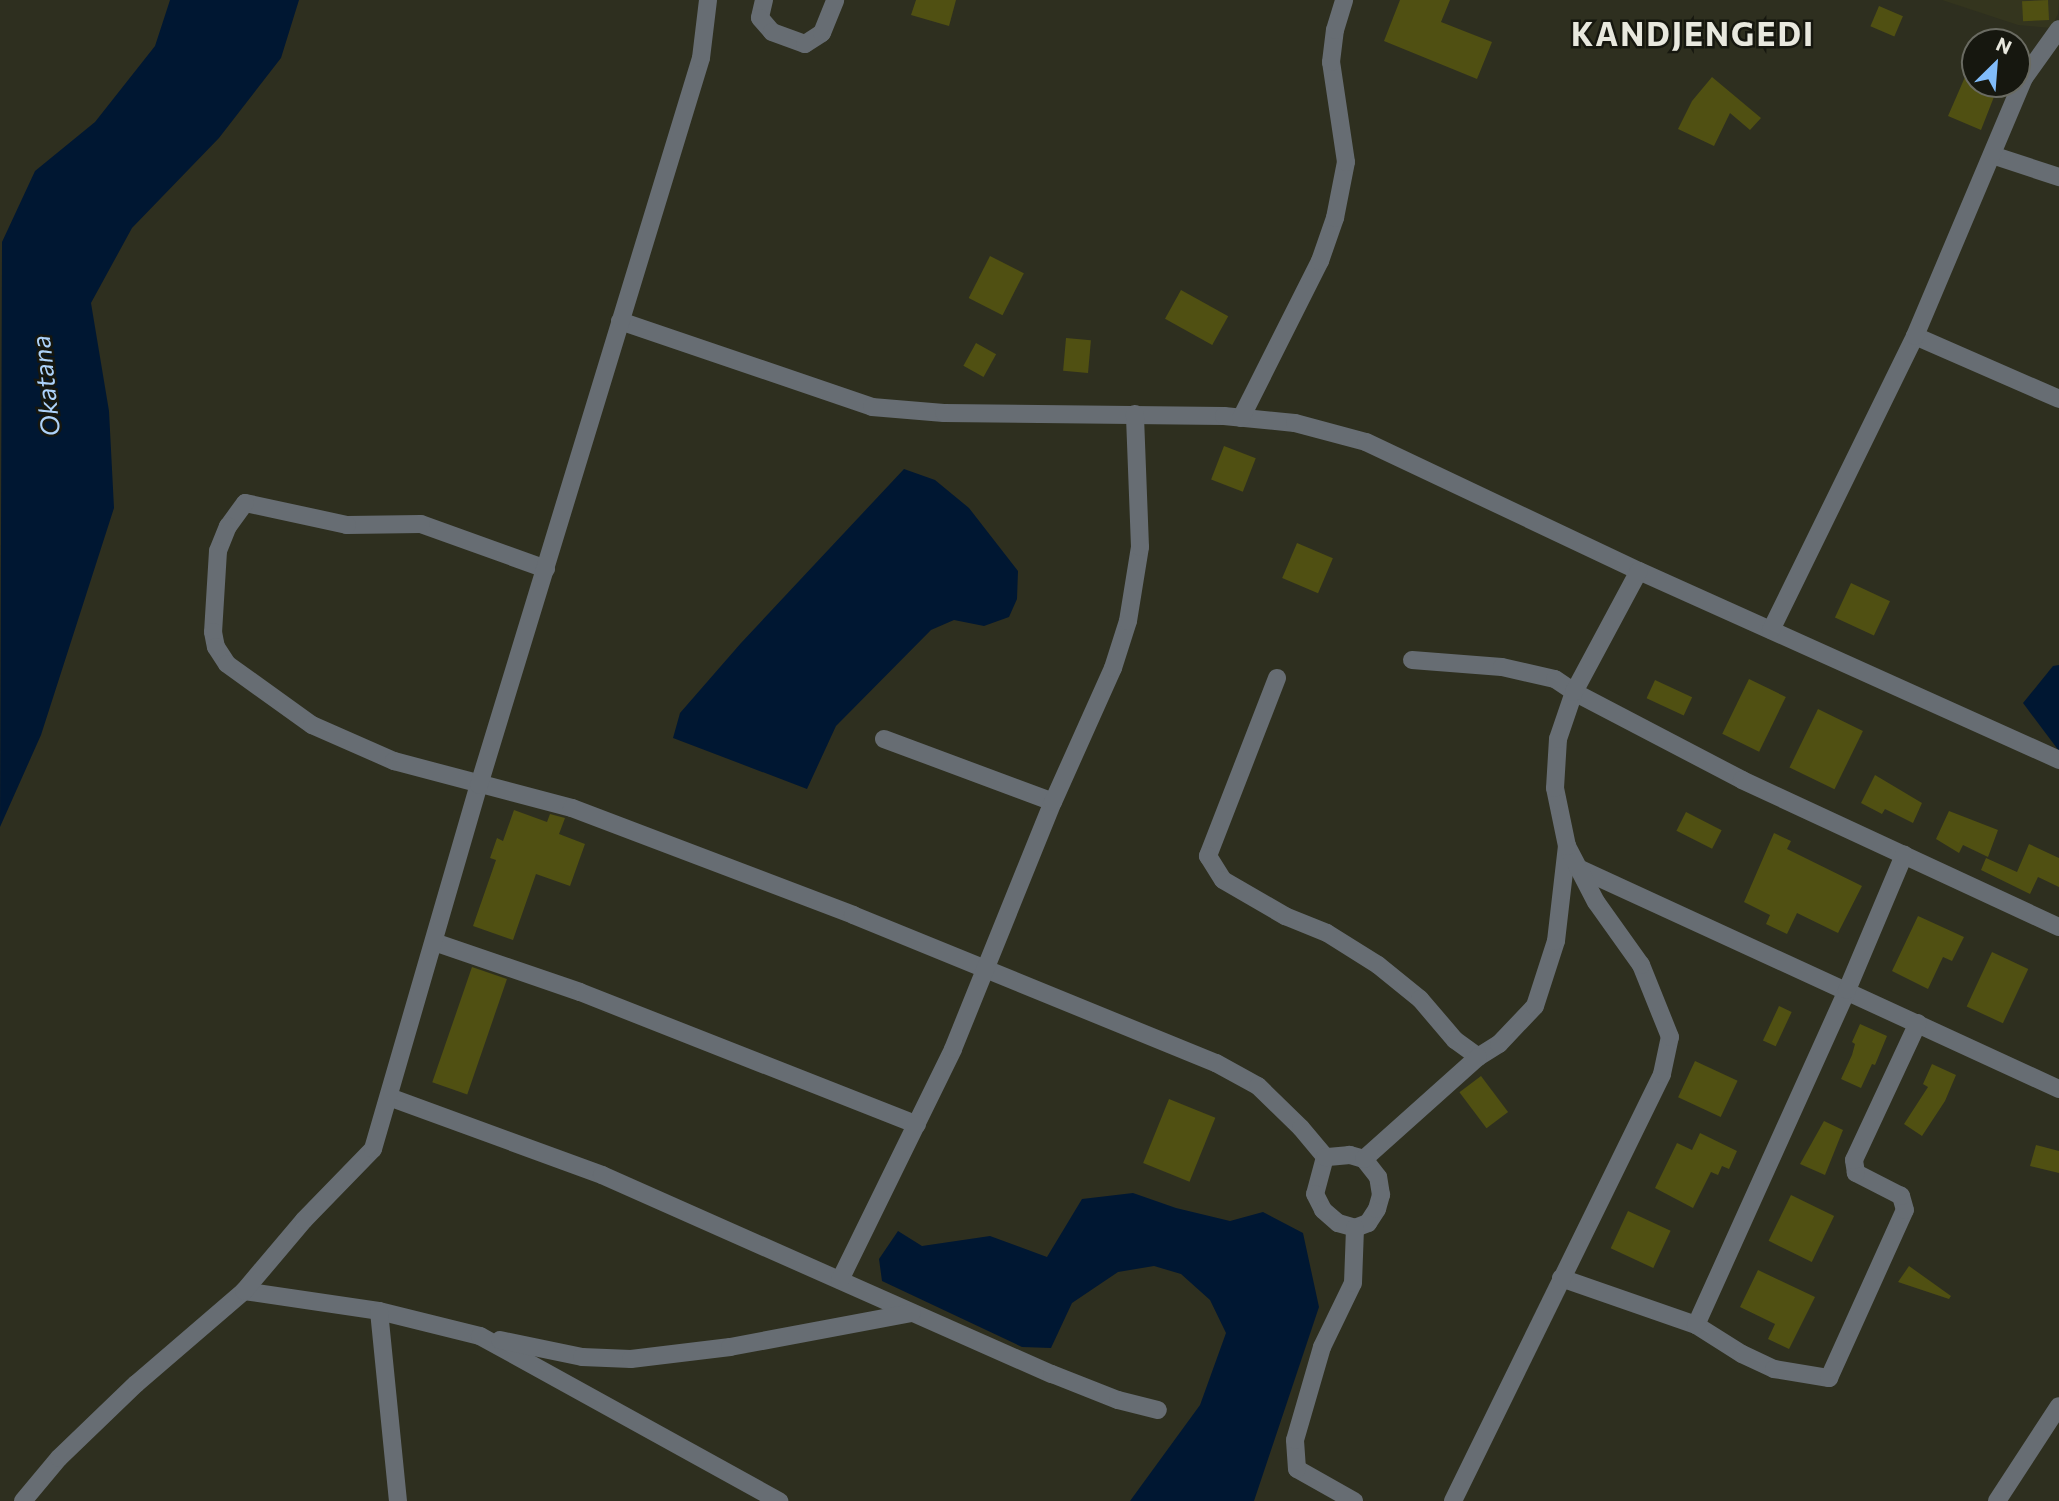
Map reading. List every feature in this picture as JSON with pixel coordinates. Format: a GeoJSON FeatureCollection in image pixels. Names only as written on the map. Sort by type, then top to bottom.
{"type":"FeatureCollection","features":[{"type":"Feature","properties":{"kind":"street"},"geometry":{"type":"LineString","coordinates":[[23,1501],[59,1458],[136,1384],[244,1292],[304,1220],[373,1149],[479,785],[701,58],[708,0]]}},
{"type":"Feature","properties":{"kind":"street"},"geometry":{"type":"LineString","coordinates":[[764,0],[760,18],[772,32],[805,44],[822,33],[835,0]]}},
{"type":"Feature","properties":{"kind":"street"},"geometry":{"type":"LineString","coordinates":[[1241,418],[1320,261],[1335,218],[1346,162],[1331,62],[1335,30],[1343,0]]}},
{"type":"Feature","properties":{"kind":"street"},"geometry":{"type":"LineString","coordinates":[[1771,630],[1915,336],[2024,78],[2059,29]]}},
{"type":"Feature","properties":{"kind":"street"},"geometry":{"type":"LineString","coordinates":[[1992,155],[2059,177]]}},
{"type":"Feature","properties":{"kind":"street"},"geometry":{"type":"LineString","coordinates":[[620,321],[872,407],[944,413],[1135,414],[1241,418],[1295,423],[1366,442],[1639,571],[2059,760]]}},
{"type":"Feature","properties":{"kind":"street"},"geometry":{"type":"LineString","coordinates":[[1915,336],[2059,400]]}},
{"type":"Feature","properties":{"kind":"street"},"geometry":{"type":"LineString","coordinates":[[840,1280],[953,1049],[1053,802],[1112,668],[1128,621],[1140,547],[1135,414]]}},
{"type":"Feature","properties":{"kind":"street"},"geometry":{"type":"LineString","coordinates":[[546,569],[421,524],[347,525],[245,503],[228,526],[218,551],[214,632],[216,646],[227,664],[312,725],[394,761],[572,808],[986,968],[1216,1063],[1258,1086],[1301,1128],[1325,1157]]}},
{"type":"Feature","properties":{"kind":"street"},"geometry":{"type":"LineString","coordinates":[[1453,1501],[1662,1074],[1670,1037],[1642,965],[1596,902],[1567,846],[1555,788],[1558,739],[1574,692],[1639,571]]}},
{"type":"Feature","properties":{"kind":"street"},"geometry":{"type":"LineString","coordinates":[[1412,660],[1502,667],[1555,679],[1574,692],[1742,780],[2059,927]]}},
{"type":"Feature","properties":{"kind":"street"},"geometry":{"type":"LineString","coordinates":[[1278,678],[1208,856],[1223,880],[1285,916],[1326,933],[1378,965],[1420,999],[1455,1040],[1478,1057]]}},
{"type":"Feature","properties":{"kind":"street"},"geometry":{"type":"LineString","coordinates":[[884,739],[1053,802]]}},
{"type":"Feature","properties":{"kind":"street"},"geometry":{"type":"LineString","coordinates":[[1364,1159],[1478,1057],[1499,1044],[1535,1006],[1556,941],[1567,846]]}},
{"type":"Feature","properties":{"kind":"street"},"geometry":{"type":"LineString","coordinates":[[1696,1325],[1847,990],[1904,855]]}},
{"type":"Feature","properties":{"kind":"street"},"geometry":{"type":"LineString","coordinates":[[1578,868],[2059,1089]]}},
{"type":"Feature","properties":{"kind":"street"},"geometry":{"type":"LineString","coordinates":[[434,942],[580,992],[917,1125]]}},
{"type":"Feature","properties":{"kind":"street"},"geometry":{"type":"LineString","coordinates":[[1561,1278],[1696,1325],[1742,1354],[1774,1369],[1829,1378],[1905,1210],[1905,1202],[1901,1196],[1856,1172],[1854,1160],[1918,1023]]}},
{"type":"Feature","properties":{"kind":"street"},"geometry":{"type":"LineString","coordinates":[[389,1097],[602,1175],[1118,1401],[1158,1410]]}},
{"type":"Feature","properties":{"kind":"street"},"geometry":{"type":"LineString","coordinates":[[1350,1155],[1364,1159],[1378,1177],[1381,1195],[1377,1209],[1368,1223],[1355,1228],[1338,1223],[1323,1210],[1315,1194],[1325,1157],[1350,1155]]}},
{"type":"Feature","properties":{"kind":"street"},"geometry":{"type":"LineString","coordinates":[[1354,1501],[1297,1469],[1295,1440],[1322,1347],[1353,1283],[1355,1228]]}},
{"type":"Feature","properties":{"kind":"street"},"geometry":{"type":"LineString","coordinates":[[244,1292],[379,1311],[582,1357],[624,1359],[730,1347],[912,1313]]}},
{"type":"Feature","properties":{"kind":"street"},"geometry":{"type":"LineString","coordinates":[[379,1311],[398,1501]]}},
{"type":"Feature","properties":{"kind":"street"},"geometry":{"type":"LineString","coordinates":[[480,1336],[779,1501]]}},
{"type":"Feature","properties":{"kind":"street"},"geometry":{"type":"LineString","coordinates":[[1997,1501],[2059,1406]]}},
{"type":"Feature","properties":{"kind":"shaded area"},"geometry":{"type":"Polygon","coordinates":[[[1942,0],[2059,0],[2058,14],[2051,28],[2018,25],[1942,0]]]}},
{"type":"Feature","properties":{"kind":"water","name":"Okatana"},"geometry":{"type":"Polygon","coordinates":[[[170,0],[299,0],[281,58],[219,138],[132,228],[91,303],[109,411],[114,508],[41,735],[0,827],[2,242],[35,171],[95,122],[155,46],[170,0]]]}},
{"type":"Feature","properties":{"kind":"water"},"geometry":{"type":"Polygon","coordinates":[[[904,469],[935,480],[969,508],[1018,571],[1017,599],[1009,617],[984,626],[954,620],[931,630],[836,726],[807,789],[673,738],[680,713],[741,643],[904,469]]]}},
{"type":"Feature","properties":{"kind":"water"},"geometry":{"type":"Polygon","coordinates":[[[2059,665],[2059,751],[2023,703],[2053,666],[2059,665]]]}},
{"type":"Feature","properties":{"kind":"water"},"geometry":{"type":"Polygon","coordinates":[[[1133,1193],[1176,1208],[1230,1221],[1263,1212],[1303,1233],[1319,1307],[1254,1501],[1130,1501],[1200,1405],[1226,1333],[1210,1300],[1181,1274],[1154,1266],[1118,1272],[1072,1303],[1051,1348],[1022,1347],[882,1281],[879,1259],[898,1231],[922,1246],[990,1236],[1047,1257],[1082,1199],[1133,1193]]]}},
{"type":"Feature","properties":{"kind":"building"},"geometry":{"type":"Polygon","coordinates":[[[916,0],[956,0],[949,26],[911,15],[916,0]]]}},
{"type":"Feature","properties":{"kind":"building"},"geometry":{"type":"Polygon","coordinates":[[[1400,0],[1450,0],[1441,22],[1492,42],[1477,79],[1384,41],[1400,0]]]}},
{"type":"Feature","properties":{"kind":"building"},"geometry":{"type":"Polygon","coordinates":[[[2048,0],[2049,20],[2023,21],[2022,1],[2048,0]]]}},
{"type":"Feature","properties":{"kind":"building"},"geometry":{"type":"Polygon","coordinates":[[[1879,6],[1903,16],[1894,36],[1870,26],[1879,6]]]}},
{"type":"Feature","properties":{"kind":"building"},"geometry":{"type":"Polygon","coordinates":[[[1712,77],[1761,118],[1750,130],[1730,113],[1714,146],[1678,129],[1692,101],[1712,77]]]}},
{"type":"Feature","properties":{"kind":"building"},"geometry":{"type":"Polygon","coordinates":[[[1961,86],[1961,98],[1994,98],[1981,130],[1948,116],[1961,86]]]}},
{"type":"Feature","properties":{"kind":"building"},"geometry":{"type":"Polygon","coordinates":[[[990,256],[1024,273],[1003,315],[969,298],[990,256]]]}},
{"type":"Feature","properties":{"kind":"building"},"geometry":{"type":"Polygon","coordinates":[[[1181,290],[1228,316],[1212,345],[1165,319],[1181,290]]]}},
{"type":"Feature","properties":{"kind":"building"},"geometry":{"type":"Polygon","coordinates":[[[1066,338],[1091,340],[1088,373],[1063,371],[1066,338]]]}},
{"type":"Feature","properties":{"kind":"building"},"geometry":{"type":"Polygon","coordinates":[[[976,343],[996,354],[984,377],[963,366],[976,343]]]}},
{"type":"Feature","properties":{"kind":"building"},"geometry":{"type":"Polygon","coordinates":[[[1224,446],[1256,458],[1243,492],[1211,480],[1224,446]]]}},
{"type":"Feature","properties":{"kind":"building"},"geometry":{"type":"Polygon","coordinates":[[[1297,543],[1333,558],[1318,593],[1282,578],[1297,543]]]}},
{"type":"Feature","properties":{"kind":"building"},"geometry":{"type":"Polygon","coordinates":[[[1851,583],[1890,601],[1874,636],[1835,617],[1851,583]]]}},
{"type":"Feature","properties":{"kind":"building"},"geometry":{"type":"Polygon","coordinates":[[[1749,679],[1786,697],[1759,752],[1722,734],[1749,679]]]}},
{"type":"Feature","properties":{"kind":"building"},"geometry":{"type":"Polygon","coordinates":[[[1655,680],[1692,697],[1684,715],[1647,698],[1655,680]]]}},
{"type":"Feature","properties":{"kind":"building"},"geometry":{"type":"Polygon","coordinates":[[[1818,709],[1863,731],[1834,789],[1790,767],[1818,709]]]}},
{"type":"Feature","properties":{"kind":"building"},"geometry":{"type":"Polygon","coordinates":[[[1875,775],[1922,803],[1913,823],[1885,809],[1882,814],[1861,803],[1875,775]]]}},
{"type":"Feature","properties":{"kind":"building"},"geometry":{"type":"Polygon","coordinates":[[[514,810],[547,822],[550,814],[565,818],[559,834],[585,844],[570,886],[536,874],[513,940],[473,926],[496,860],[490,858],[497,838],[503,841],[514,810]]]}},
{"type":"Feature","properties":{"kind":"building"},"geometry":{"type":"Polygon","coordinates":[[[1949,811],[1998,830],[1988,857],[1963,845],[1959,853],[1936,839],[1949,811]]]}},
{"type":"Feature","properties":{"kind":"building"},"geometry":{"type":"Polygon","coordinates":[[[1686,812],[1722,830],[1712,849],[1676,831],[1686,812]]]}},
{"type":"Feature","properties":{"kind":"building"},"geometry":{"type":"Polygon","coordinates":[[[1774,833],[1791,841],[1787,849],[1862,886],[1838,933],[1797,913],[1787,934],[1766,924],[1770,915],[1744,902],[1774,833]]]}},
{"type":"Feature","properties":{"kind":"building"},"geometry":{"type":"Polygon","coordinates":[[[2029,844],[2059,858],[2059,887],[2038,877],[2030,894],[1981,870],[1986,858],[2017,872],[2029,844]]]}},
{"type":"Feature","properties":{"kind":"building"},"geometry":{"type":"Polygon","coordinates":[[[1918,916],[1964,937],[1952,961],[1943,957],[1928,989],[1892,971],[1918,916]]]}},
{"type":"Feature","properties":{"kind":"building"},"geometry":{"type":"Polygon","coordinates":[[[1992,952],[2028,969],[2003,1023],[1967,1006],[1992,952]]]}},
{"type":"Feature","properties":{"kind":"building"},"geometry":{"type":"Polygon","coordinates":[[[472,967],[507,979],[467,1094],[432,1082],[472,967]]]}},
{"type":"Feature","properties":{"kind":"building"},"geometry":{"type":"Polygon","coordinates":[[[1779,1006],[1792,1012],[1776,1046],[1763,1040],[1779,1006]]]}},
{"type":"Feature","properties":{"kind":"building"},"geometry":{"type":"Polygon","coordinates":[[[1860,1024],[1887,1036],[1875,1065],[1872,1064],[1861,1088],[1841,1079],[1852,1055],[1855,1044],[1852,1042],[1860,1024]]]}},
{"type":"Feature","properties":{"kind":"building"},"geometry":{"type":"Polygon","coordinates":[[[1695,1061],[1738,1081],[1721,1117],[1678,1097],[1695,1061]]]}},
{"type":"Feature","properties":{"kind":"building"},"geometry":{"type":"Polygon","coordinates":[[[1932,1064],[1956,1075],[1945,1101],[1922,1136],[1904,1124],[1928,1087],[1923,1084],[1932,1064]]]}},
{"type":"Feature","properties":{"kind":"building"},"geometry":{"type":"Polygon","coordinates":[[[1481,1076],[1508,1112],[1487,1128],[1459,1092],[1481,1076]]]}},
{"type":"Feature","properties":{"kind":"building"},"geometry":{"type":"Polygon","coordinates":[[[1169,1099],[1215,1118],[1190,1182],[1143,1163],[1169,1099]]]}},
{"type":"Feature","properties":{"kind":"building"},"geometry":{"type":"Polygon","coordinates":[[[1824,1121],[1843,1130],[1825,1175],[1800,1164],[1824,1121]]]}},
{"type":"Feature","properties":{"kind":"building"},"geometry":{"type":"Polygon","coordinates":[[[1700,1133],[1737,1151],[1729,1169],[1722,1166],[1718,1175],[1711,1172],[1693,1208],[1655,1188],[1677,1143],[1692,1150],[1700,1133]]]}},
{"type":"Feature","properties":{"kind":"building"},"geometry":{"type":"Polygon","coordinates":[[[2036,1145],[2059,1151],[2059,1173],[2030,1166],[2036,1145]]]}},
{"type":"Feature","properties":{"kind":"building"},"geometry":{"type":"Polygon","coordinates":[[[1791,1195],[1834,1216],[1812,1262],[1769,1241],[1791,1195]]]}},
{"type":"Feature","properties":{"kind":"building"},"geometry":{"type":"Polygon","coordinates":[[[1628,1211],[1671,1231],[1653,1268],[1611,1248],[1628,1211]]]}},
{"type":"Feature","properties":{"kind":"building"},"geometry":{"type":"Polygon","coordinates":[[[1909,1266],[1951,1296],[1949,1299],[1898,1282],[1909,1266]]]}},
{"type":"Feature","properties":{"kind":"building"},"geometry":{"type":"Polygon","coordinates":[[[1758,1270],[1815,1297],[1789,1349],[1768,1339],[1775,1324],[1740,1307],[1758,1270]]]}},
{"type":"Feature","properties":{"kind":"district","name":"KANDJENGEDI"},"geometry":{"type":"Point","coordinates":[1693,33]}}]}
